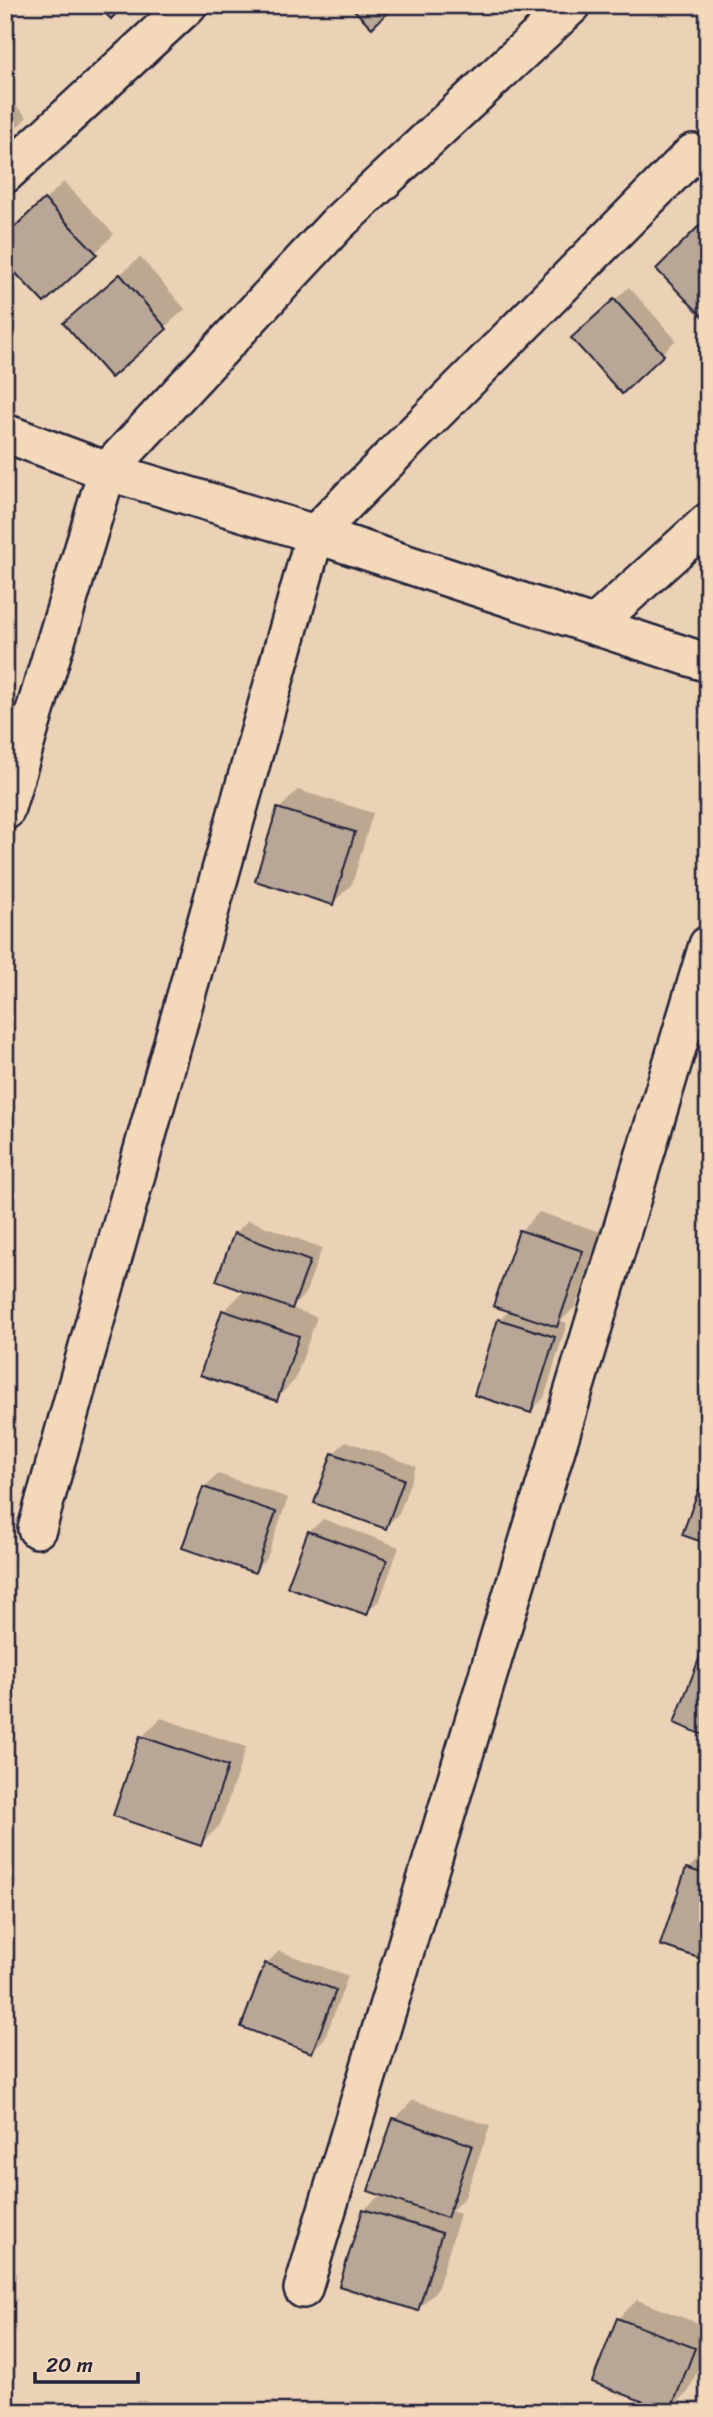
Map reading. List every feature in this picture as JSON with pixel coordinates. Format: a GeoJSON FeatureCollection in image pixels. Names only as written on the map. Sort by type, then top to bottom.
{"type":"FeatureCollection","features":[{"type":"Feature","properties":{"kind":"street"},"geometry":{"type":"LineString","coordinates":[[5,174],[188,5]]}},
{"type":"Feature","properties":{"kind":"street"},"geometry":{"type":"LineString","coordinates":[[5,811],[107,471],[337,224],[572,5]]}},
{"type":"Feature","properties":{"kind":"street"},"geometry":{"type":"LineString","coordinates":[[37,1530],[315,534],[693,153]]}},
{"type":"Feature","properties":{"kind":"street"},"geometry":{"type":"LineString","coordinates":[[5,433],[107,471],[315,534],[708,663]]}},
{"type":"Feature","properties":{"kind":"street"},"geometry":{"type":"LineString","coordinates":[[594,625],[708,522]]}},
{"type":"Feature","properties":{"kind":"street"},"geometry":{"type":"LineString","coordinates":[[303,2289],[708,946]]}},
{"type":"Feature","properties":{"kind":"building"},"geometry":{"type":"Polygon","coordinates":[[[97,5],[124,5],[111,19],[97,5]]]}},
{"type":"Feature","properties":{"kind":"building"},"geometry":{"type":"Polygon","coordinates":[[[349,5],[395,5],[372,28],[349,5]]]}},
{"type":"Feature","properties":{"kind":"building"},"geometry":{"type":"Polygon","coordinates":[[[44,199],[97,254],[44,303],[5,262],[5,236],[44,199]]]}},
{"type":"Feature","properties":{"kind":"building"},"geometry":{"type":"Polygon","coordinates":[[[708,217],[708,322],[656,269],[708,217]]]}},
{"type":"Feature","properties":{"kind":"building"},"geometry":{"type":"Polygon","coordinates":[[[120,274],[167,329],[111,378],[63,323],[120,274]]]}},
{"type":"Feature","properties":{"kind":"building"},"geometry":{"type":"Polygon","coordinates":[[[614,299],[664,355],[622,394],[571,338],[614,299]]]}},
{"type":"Feature","properties":{"kind":"building"},"geometry":{"type":"Polygon","coordinates":[[[277,808],[355,832],[333,905],[255,881],[277,808]]]}},
{"type":"Feature","properties":{"kind":"building"},"geometry":{"type":"Polygon","coordinates":[[[519,1230],[583,1251],[557,1327],[493,1306],[519,1230]]]}},
{"type":"Feature","properties":{"kind":"building"},"geometry":{"type":"Polygon","coordinates":[[[234,1233],[310,1261],[292,1309],[216,1281],[234,1233]]]}},
{"type":"Feature","properties":{"kind":"building"},"geometry":{"type":"Polygon","coordinates":[[[222,1310],[299,1336],[277,1401],[200,1375],[222,1310]]]}},
{"type":"Feature","properties":{"kind":"building"},"geometry":{"type":"Polygon","coordinates":[[[498,1319],[555,1337],[531,1413],[474,1395],[498,1319]]]}},
{"type":"Feature","properties":{"kind":"building"},"geometry":{"type":"Polygon","coordinates":[[[332,1453],[404,1479],[386,1529],[314,1503],[332,1453]]]}},
{"type":"Feature","properties":{"kind":"building"},"geometry":{"type":"Polygon","coordinates":[[[703,1478],[708,1480],[708,1544],[682,1535],[703,1478]]]}},
{"type":"Feature","properties":{"kind":"building"},"geometry":{"type":"Polygon","coordinates":[[[203,1487],[276,1512],[255,1573],[182,1548],[203,1487]]]}},
{"type":"Feature","properties":{"kind":"building"},"geometry":{"type":"Polygon","coordinates":[[[308,1531],[387,1560],[367,1615],[287,1587],[308,1531]]]}},
{"type":"Feature","properties":{"kind":"building"},"geometry":{"type":"Polygon","coordinates":[[[708,1636],[708,1737],[674,1723],[708,1636]]]}},
{"type":"Feature","properties":{"kind":"building"},"geometry":{"type":"Polygon","coordinates":[[[140,1736],[228,1766],[201,1846],[113,1816],[140,1736]]]}},
{"type":"Feature","properties":{"kind":"building"},"geometry":{"type":"Polygon","coordinates":[[[686,1868],[708,1875],[708,1961],[660,1945],[686,1868]]]}},
{"type":"Feature","properties":{"kind":"building"},"geometry":{"type":"Polygon","coordinates":[[[265,1963],[336,1990],[312,2053],[241,2027],[265,1963]]]}},
{"type":"Feature","properties":{"kind":"building"},"geometry":{"type":"Polygon","coordinates":[[[393,2118],[472,2145],[447,2218],[368,2191],[393,2118]]]}},
{"type":"Feature","properties":{"kind":"building"},"geometry":{"type":"Polygon","coordinates":[[[363,2209],[442,2233],[418,2311],[339,2286],[363,2209]]]}},
{"type":"Feature","properties":{"kind":"building"},"geometry":{"type":"Polygon","coordinates":[[[617,2318],[695,2348],[670,2412],[592,2382],[617,2318]]]}}]}
